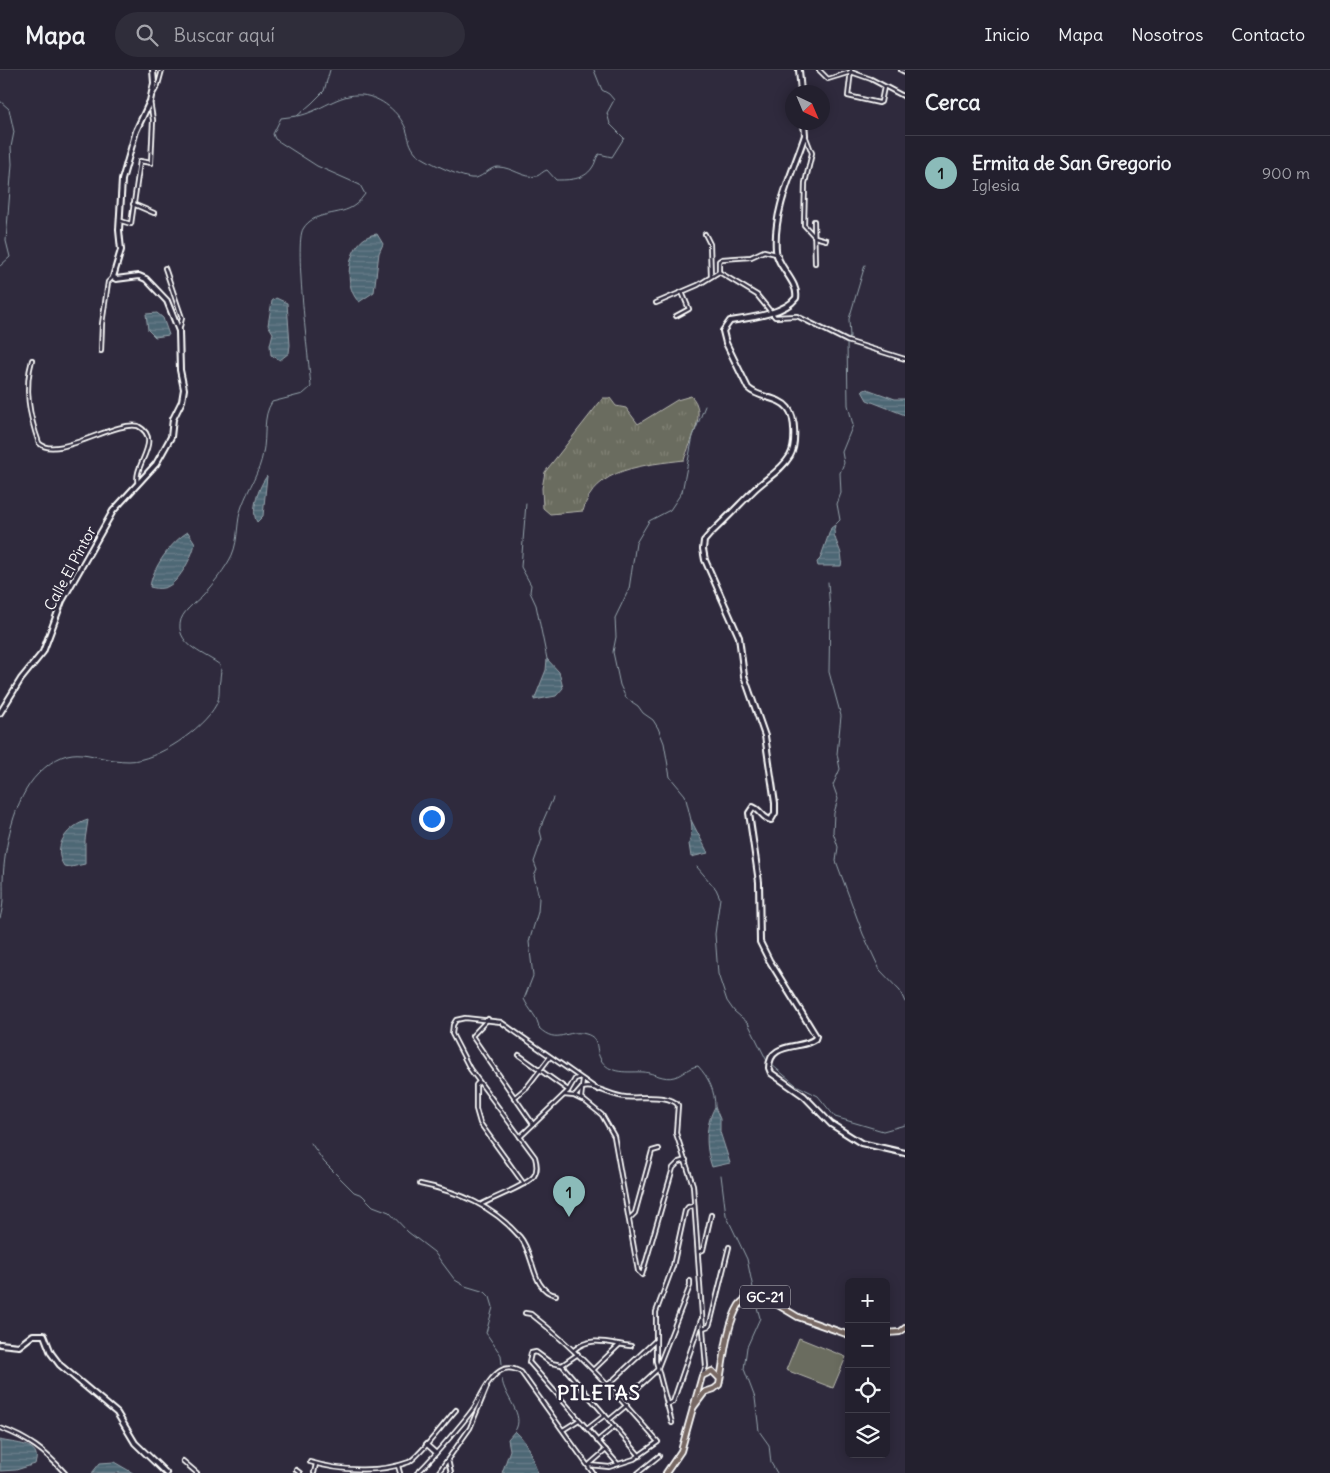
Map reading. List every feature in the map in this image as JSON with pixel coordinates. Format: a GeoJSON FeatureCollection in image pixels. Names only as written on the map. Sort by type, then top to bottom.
{"type":"FeatureCollection","features":[{"type":"Feature","properties":{"kind":"main road","name":"GC-21"},"geometry":{"type":"LineString","coordinates":[[720,1382],[722,1366],[739,1304],[756,1296],[763,1296],[798,1317],[845,1334]]}},
{"type":"Feature","properties":{"kind":"main road"},"geometry":{"type":"LineString","coordinates":[[890,1333],[900,1332],[905,1328]]}},
{"type":"Feature","properties":{"kind":"main road"},"geometry":{"type":"LineString","coordinates":[[666,1473],[680,1452],[703,1374],[722,1366]]}},
{"type":"Feature","properties":{"kind":"main road"},"geometry":{"type":"LineString","coordinates":[[693,1408],[701,1396],[708,1390],[714,1389],[720,1382],[718,1376],[712,1371]]}},
{"type":"Feature","properties":{"kind":"main road"},"geometry":{"type":"LineString","coordinates":[[701,1380],[702,1385],[708,1390]]}},
{"type":"Feature","properties":{"kind":"street"},"geometry":{"type":"LineString","coordinates":[[101,351],[102,324],[108,282],[113,277],[121,250],[121,189],[136,131],[152,94],[153,70]]}},
{"type":"Feature","properties":{"kind":"street"},"geometry":{"type":"LineString","coordinates":[[152,94],[158,84],[162,70]]}},
{"type":"Feature","properties":{"kind":"street"},"geometry":{"type":"LineString","coordinates":[[799,70],[800,85]]}},
{"type":"Feature","properties":{"kind":"street"},"geometry":{"type":"LineString","coordinates":[[819,70],[828,79],[851,71],[905,98]]}},
{"type":"Feature","properties":{"kind":"street"},"geometry":{"type":"LineString","coordinates":[[901,70],[905,72]]}},
{"type":"Feature","properties":{"kind":"street"},"geometry":{"type":"LineString","coordinates":[[851,71],[848,96],[879,103],[881,102],[884,87]]}},
{"type":"Feature","properties":{"kind":"street"},"geometry":{"type":"LineString","coordinates":[[121,221],[131,224],[140,161],[151,163],[153,120],[150,101]]}},
{"type":"Feature","properties":{"kind":"street"},"geometry":{"type":"LineString","coordinates":[[805,130],[812,153],[805,183],[804,225],[815,237],[826,240]]}},
{"type":"Feature","properties":{"kind":"street"},"geometry":{"type":"LineString","coordinates":[[805,135],[779,212],[776,254],[797,294],[794,302],[770,312],[730,321],[724,326],[723,336],[744,381],[752,392],[782,403],[790,410],[794,425],[792,452],[780,468],[754,490],[710,534],[704,541],[703,549],[712,577],[739,637],[744,676],[765,736],[775,803],[775,813],[772,820],[765,818],[757,808],[753,807],[748,813],[759,882],[760,942],[816,1036],[815,1039],[807,1044],[782,1047],[772,1058],[769,1068],[771,1073],[811,1102],[831,1124],[861,1143],[905,1153]]}},
{"type":"Feature","properties":{"kind":"street"},"geometry":{"type":"LineString","coordinates":[[133,204],[154,214]]}},
{"type":"Feature","properties":{"kind":"street"},"geometry":{"type":"LineString","coordinates":[[814,221],[815,263]]}},
{"type":"Feature","properties":{"kind":"street"},"geometry":{"type":"LineString","coordinates":[[704,234],[710,244],[711,276]]}},
{"type":"Feature","properties":{"kind":"street"},"geometry":{"type":"LineString","coordinates":[[719,272],[719,261],[722,259],[751,257],[764,251],[776,254]]}},
{"type":"Feature","properties":{"kind":"street"},"geometry":{"type":"LineString","coordinates":[[165,268],[181,312],[182,318],[179,331]]}},
{"type":"Feature","properties":{"kind":"street"},"geometry":{"type":"LineString","coordinates":[[656,303],[698,286],[719,272]]}},
{"type":"Feature","properties":{"kind":"street"},"geometry":{"type":"LineString","coordinates":[[719,272],[757,295],[766,304],[770,312],[780,318],[792,314],[847,341],[905,359]]}},
{"type":"Feature","properties":{"kind":"street"},"geometry":{"type":"LineString","coordinates":[[113,277],[116,279],[139,276],[146,279],[167,301],[179,331]]}},
{"type":"Feature","properties":{"kind":"street"},"geometry":{"type":"LineString","coordinates":[[676,316],[689,309],[682,292]]}},
{"type":"Feature","properties":{"kind":"street","name":"Calle El Pintor"},"geometry":{"type":"LineString","coordinates":[[0,713],[20,679],[43,652],[62,601],[113,511],[152,469],[171,437],[174,419],[182,401],[184,389],[180,370],[179,331]]}},
{"type":"Feature","properties":{"kind":"street"},"geometry":{"type":"LineString","coordinates":[[32,360],[27,380],[27,395],[39,443],[46,448],[72,444],[95,438],[115,428],[138,426],[145,433],[148,448],[139,469],[138,484]]}},
{"type":"Feature","properties":{"kind":"street"},"geometry":{"type":"LineString","coordinates":[[482,1204],[524,1184],[535,1174],[537,1163],[479,1082],[457,1044],[452,1034],[453,1025],[456,1020],[465,1018],[488,1019],[501,1022],[598,1090]]}},
{"type":"Feature","properties":{"kind":"street"},"geometry":{"type":"LineString","coordinates":[[488,1019],[472,1036],[533,1124]]}},
{"type":"Feature","properties":{"kind":"street"},"geometry":{"type":"LineString","coordinates":[[519,1056],[541,1070],[573,1095],[586,1101]]}},
{"type":"Feature","properties":{"kind":"street"},"geometry":{"type":"LineString","coordinates":[[514,1098],[541,1070],[550,1057]]}},
{"type":"Feature","properties":{"kind":"street"},"geometry":{"type":"LineString","coordinates":[[520,1137],[568,1090],[575,1079],[581,1079]]}},
{"type":"Feature","properties":{"kind":"street"},"geometry":{"type":"LineString","coordinates":[[581,1079],[584,1082],[580,1096],[602,1114],[614,1136],[638,1271],[642,1275],[673,1168],[679,1162],[686,1160]]}},
{"type":"Feature","properties":{"kind":"street"},"geometry":{"type":"LineString","coordinates":[[479,1082],[476,1084],[477,1117],[524,1184]]}},
{"type":"Feature","properties":{"kind":"street"},"geometry":{"type":"LineString","coordinates":[[560,1097],[573,1095],[582,1089],[598,1090],[625,1097],[675,1101],[679,1111],[676,1133],[691,1176],[705,1359],[703,1374]]}},
{"type":"Feature","properties":{"kind":"street"},"geometry":{"type":"LineString","coordinates":[[629,1220],[635,1213],[652,1151],[658,1148]]}},
{"type":"Feature","properties":{"kind":"street"},"geometry":{"type":"LineString","coordinates":[[420,1184],[462,1194],[482,1204],[521,1237],[530,1253],[541,1287],[548,1294],[556,1296]]}},
{"type":"Feature","properties":{"kind":"street"},"geometry":{"type":"LineString","coordinates":[[672,1422],[657,1370],[655,1356],[656,1312],[673,1266],[686,1211],[688,1207],[694,1206]]}},
{"type":"Feature","properties":{"kind":"street"},"geometry":{"type":"LineString","coordinates":[[698,1252],[703,1250],[706,1243],[711,1215]]}},
{"type":"Feature","properties":{"kind":"street"},"geometry":{"type":"LineString","coordinates":[[703,1328],[709,1326],[711,1320],[729,1247]]}},
{"type":"Feature","properties":{"kind":"street"},"geometry":{"type":"LineString","coordinates":[[632,1393],[657,1370],[690,1286],[690,1281]]}},
{"type":"Feature","properties":{"kind":"street"},"geometry":{"type":"LineString","coordinates":[[666,1405],[673,1402],[695,1342],[702,1311]]}},
{"type":"Feature","properties":{"kind":"street"},"geometry":{"type":"LineString","coordinates":[[525,1313],[531,1314],[594,1368],[658,1442],[640,1456],[618,1464],[609,1467],[590,1465]]}},
{"type":"Feature","properties":{"kind":"street"},"geometry":{"type":"LineString","coordinates":[[0,1344],[19,1346],[34,1335],[44,1335],[51,1353],[60,1365],[117,1413],[135,1442],[166,1473]]}},
{"type":"Feature","properties":{"kind":"street"},"geometry":{"type":"LineString","coordinates":[[695,1342],[699,1338],[704,1343]]}},
{"type":"Feature","properties":{"kind":"street"},"geometry":{"type":"LineString","coordinates":[[574,1350],[591,1340],[630,1346]]}},
{"type":"Feature","properties":{"kind":"street"},"geometry":{"type":"LineString","coordinates":[[609,1384],[655,1340]]}},
{"type":"Feature","properties":{"kind":"street"},"geometry":{"type":"LineString","coordinates":[[594,1368],[619,1345]]}},
{"type":"Feature","properties":{"kind":"street"},"geometry":{"type":"LineString","coordinates":[[618,1464],[529,1362],[528,1357],[531,1353],[536,1352],[551,1363],[562,1365],[640,1456]]}},
{"type":"Feature","properties":{"kind":"street"},"geometry":{"type":"LineString","coordinates":[[562,1365],[578,1354]]}},
{"type":"Feature","properties":{"kind":"street"},"geometry":{"type":"LineString","coordinates":[[655,1356],[660,1358],[663,1355]]}},
{"type":"Feature","properties":{"kind":"street"},"geometry":{"type":"LineString","coordinates":[[705,1359],[712,1371]]}},
{"type":"Feature","properties":{"kind":"street"},"geometry":{"type":"LineString","coordinates":[[417,1473],[475,1407],[481,1392],[498,1372],[505,1368],[514,1368],[521,1372],[594,1473]]}},
{"type":"Feature","properties":{"kind":"street"},"geometry":{"type":"LineString","coordinates":[[438,1473],[470,1428],[487,1386]]}},
{"type":"Feature","properties":{"kind":"street"},"geometry":{"type":"LineString","coordinates":[[609,1420],[627,1406]]}},
{"type":"Feature","properties":{"kind":"street"},"geometry":{"type":"LineString","coordinates":[[310,1462],[342,1472],[375,1471],[410,1462],[456,1410]]}},
{"type":"Feature","properties":{"kind":"street"},"geometry":{"type":"LineString","coordinates":[[587,1429],[604,1415]]}},
{"type":"Feature","properties":{"kind":"street"},"geometry":{"type":"LineString","coordinates":[[563,1430],[579,1420]]}},
{"type":"Feature","properties":{"kind":"street"},"geometry":{"type":"LineString","coordinates":[[597,1440],[615,1426]]}},
{"type":"Feature","properties":{"kind":"street"},"geometry":{"type":"LineString","coordinates":[[0,1428],[30,1440],[46,1452],[65,1473]]}},
{"type":"Feature","properties":{"kind":"street"},"geometry":{"type":"LineString","coordinates":[[426,1444],[435,1452]]}},
{"type":"Feature","properties":{"kind":"street"},"geometry":{"type":"LineString","coordinates":[[590,1465],[606,1450]]}},
{"type":"Feature","properties":{"kind":"street"},"geometry":{"type":"LineString","coordinates":[[638,1473],[659,1456]]}},
{"type":"Feature","properties":{"kind":"street"},"geometry":{"type":"LineString","coordinates":[[448,1460],[452,1473]]}},
{"type":"Feature","properties":{"kind":"street"},"geometry":{"type":"LineString","coordinates":[[183,1462],[197,1473]]}},
{"type":"Feature","properties":{"kind":"street"},"geometry":{"type":"LineString","coordinates":[[314,1473],[316,1464]]}},
{"type":"Feature","properties":{"kind":"street"},"geometry":{"type":"LineString","coordinates":[[398,1466],[400,1473]]}},
{"type":"Feature","properties":{"kind":"street"},"geometry":{"type":"LineString","coordinates":[[296,1470],[300,1473]]}},
{"type":"Feature","properties":{"kind":"green space"},"geometry":{"type":"Polygon","coordinates":[[[691,396],[696,403],[698,418],[684,460],[638,467],[610,477],[598,485],[589,496],[583,511],[550,514],[543,508],[542,488],[545,472],[603,398],[610,398],[616,406],[626,408],[638,424],[677,400],[691,396]]]}},
{"type":"Feature","properties":{"kind":"green space"},"geometry":{"type":"Polygon","coordinates":[[[799,1338],[845,1357],[833,1388],[786,1370],[799,1338]]]}},
{"type":"Feature","properties":{"kind":"water"},"geometry":{"type":"Polygon","coordinates":[[[377,234],[383,244],[379,253],[374,292],[359,302],[353,294],[350,284],[350,262],[359,243],[367,237],[377,234]]]}},
{"type":"Feature","properties":{"kind":"water"},"geometry":{"type":"Polygon","coordinates":[[[276,298],[287,303],[290,345],[289,353],[280,360],[271,355],[270,345],[273,333],[268,325],[272,301],[276,298]]]}},
{"type":"Feature","properties":{"kind":"water"},"geometry":{"type":"Polygon","coordinates":[[[157,313],[163,318],[169,335],[155,337],[148,330],[146,314],[157,313]]]}},
{"type":"Feature","properties":{"kind":"water"},"geometry":{"type":"Polygon","coordinates":[[[867,389],[895,399],[905,399],[905,415],[867,400],[862,391],[867,389]]]}},
{"type":"Feature","properties":{"kind":"water"},"geometry":{"type":"Polygon","coordinates":[[[267,476],[263,516],[257,522],[254,512],[256,499],[267,476]]]}},
{"type":"Feature","properties":{"kind":"water"},"geometry":{"type":"Polygon","coordinates":[[[835,525],[835,536],[842,561],[841,566],[818,566],[817,562],[820,559],[831,528],[835,525]]]}},
{"type":"Feature","properties":{"kind":"water"},"geometry":{"type":"Polygon","coordinates":[[[188,532],[195,543],[184,570],[168,586],[160,588],[150,587],[155,572],[169,548],[188,532]]]}},
{"type":"Feature","properties":{"kind":"water"},"geometry":{"type":"Polygon","coordinates":[[[547,659],[559,672],[563,688],[556,696],[534,700],[546,670],[547,659]]]}},
{"type":"Feature","properties":{"kind":"water"},"geometry":{"type":"Polygon","coordinates":[[[88,820],[85,840],[85,864],[71,867],[64,866],[60,859],[59,851],[64,838],[74,827],[88,820]]]}},
{"type":"Feature","properties":{"kind":"water"},"geometry":{"type":"Polygon","coordinates":[[[691,820],[708,853],[691,857],[689,844],[692,829],[691,820]]]}},
{"type":"Feature","properties":{"kind":"water"},"geometry":{"type":"Polygon","coordinates":[[[715,1107],[720,1119],[720,1132],[730,1163],[712,1167],[708,1152],[707,1136],[709,1121],[715,1107]]]}},
{"type":"Feature","properties":{"kind":"water"},"geometry":{"type":"Polygon","coordinates":[[[515,1431],[527,1445],[538,1473],[502,1473],[510,1450],[508,1439],[515,1431]]]}},
{"type":"Feature","properties":{"kind":"water"},"geometry":{"type":"Polygon","coordinates":[[[0,1440],[26,1445],[31,1448],[35,1452],[35,1464],[16,1470],[0,1471],[0,1440]]]}},
{"type":"Feature","properties":{"kind":"water"},"geometry":{"type":"Polygon","coordinates":[[[114,1462],[133,1473],[92,1473],[100,1463],[114,1462]]]}},
{"type":"Feature","properties":{"kind":"waterway"},"geometry":{"type":"LineString","coordinates":[[0,918],[3,904],[3,881],[8,839],[23,796],[38,774],[51,763],[72,754],[129,761],[153,756],[178,742],[201,724],[218,702],[220,665],[188,644],[181,632],[181,620],[192,605],[215,581],[232,555],[236,543],[240,512],[261,461],[267,414],[272,402],[303,394],[311,387],[301,279],[300,256],[303,229],[308,223],[320,216],[349,209],[358,203],[365,194],[360,185],[317,166],[275,139],[273,134],[281,118],[297,116],[324,91],[330,70]]}},
{"type":"Feature","properties":{"kind":"waterway"},"geometry":{"type":"LineString","coordinates":[[298,116],[345,97],[353,95],[369,96],[388,106],[399,117],[416,153],[426,160],[451,171],[466,177],[475,178],[498,167],[527,176],[537,176],[547,170],[556,180],[571,179],[581,177],[589,172],[599,154],[612,157],[624,138],[610,124],[607,113],[614,100],[602,90],[594,70]]}},
{"type":"Feature","properties":{"kind":"waterway"},"geometry":{"type":"LineString","coordinates":[[0,101],[9,109],[14,132],[11,147],[12,164],[6,241],[10,257],[0,266]]}},
{"type":"Feature","properties":{"kind":"waterway"},"geometry":{"type":"LineString","coordinates":[[835,525],[840,520],[837,504],[841,493],[840,473],[844,463],[842,452],[853,425],[848,405],[847,341],[850,337],[849,319],[865,265]]}},
{"type":"Feature","properties":{"kind":"waterway"},"geometry":{"type":"LineString","coordinates":[[691,820],[685,795],[670,777],[664,743],[658,728],[653,720],[626,698],[620,685],[613,652],[616,637],[615,618],[629,589],[636,543],[649,521],[670,510],[682,492],[693,436],[705,406]]}},
{"type":"Feature","properties":{"kind":"waterway"},"geometry":{"type":"LineString","coordinates":[[526,503],[521,567],[531,585],[530,592],[536,605],[547,659]]}},
{"type":"Feature","properties":{"kind":"waterway"},"geometry":{"type":"LineString","coordinates":[[828,582],[830,610],[829,672],[841,716],[837,754],[840,769],[833,785],[838,799],[834,813],[833,832],[838,847],[836,861],[863,934],[880,970],[900,991],[905,1002]]}},
{"type":"Feature","properties":{"kind":"waterway"},"geometry":{"type":"LineString","coordinates":[[553,798],[540,831],[542,839],[534,862],[537,870],[534,876],[539,898],[538,912],[529,942],[533,976],[524,999],[537,1020],[539,1028],[552,1036],[573,1033],[590,1036],[595,1041],[600,1058],[604,1064],[614,1070],[644,1072],[670,1078],[698,1066],[711,1085],[715,1107]]}},
{"type":"Feature","properties":{"kind":"waterway"},"geometry":{"type":"LineString","coordinates":[[697,867],[716,889],[720,898],[715,934],[718,974],[727,1001],[734,1011],[748,1023],[767,1061]]}},
{"type":"Feature","properties":{"kind":"waterway"},"geometry":{"type":"LineString","coordinates":[[772,1065],[796,1085],[818,1096],[835,1117],[883,1131],[905,1125]]}},
{"type":"Feature","properties":{"kind":"waterway"},"geometry":{"type":"LineString","coordinates":[[311,1143],[324,1162],[354,1192],[362,1195],[373,1206],[389,1212],[408,1232],[434,1252],[455,1280],[465,1286],[485,1292],[490,1297],[493,1307],[486,1333],[501,1355],[502,1364]]}},
{"type":"Feature","properties":{"kind":"waterway"},"geometry":{"type":"LineString","coordinates":[[721,1175],[726,1215],[747,1259],[754,1293]]}},
{"type":"Feature","properties":{"kind":"waterway"},"geometry":{"type":"LineString","coordinates":[[755,1300],[760,1318],[747,1347],[744,1369],[755,1398],[759,1431],[769,1445],[771,1463],[777,1473]]}},
{"type":"Feature","properties":{"kind":"waterway"},"geometry":{"type":"LineString","coordinates":[[502,1379],[506,1393],[518,1418],[518,1425],[515,1431]]}},
{"type":"Feature","properties":{"kind":"place","name":"Ermita de San Gregorio"},"geometry":{"type":"Point","coordinates":[569,1217]}},
{"type":"Feature","properties":{"kind":"district","name":"PILETAS"},"geometry":{"type":"Point","coordinates":[599,1392]}}]}
